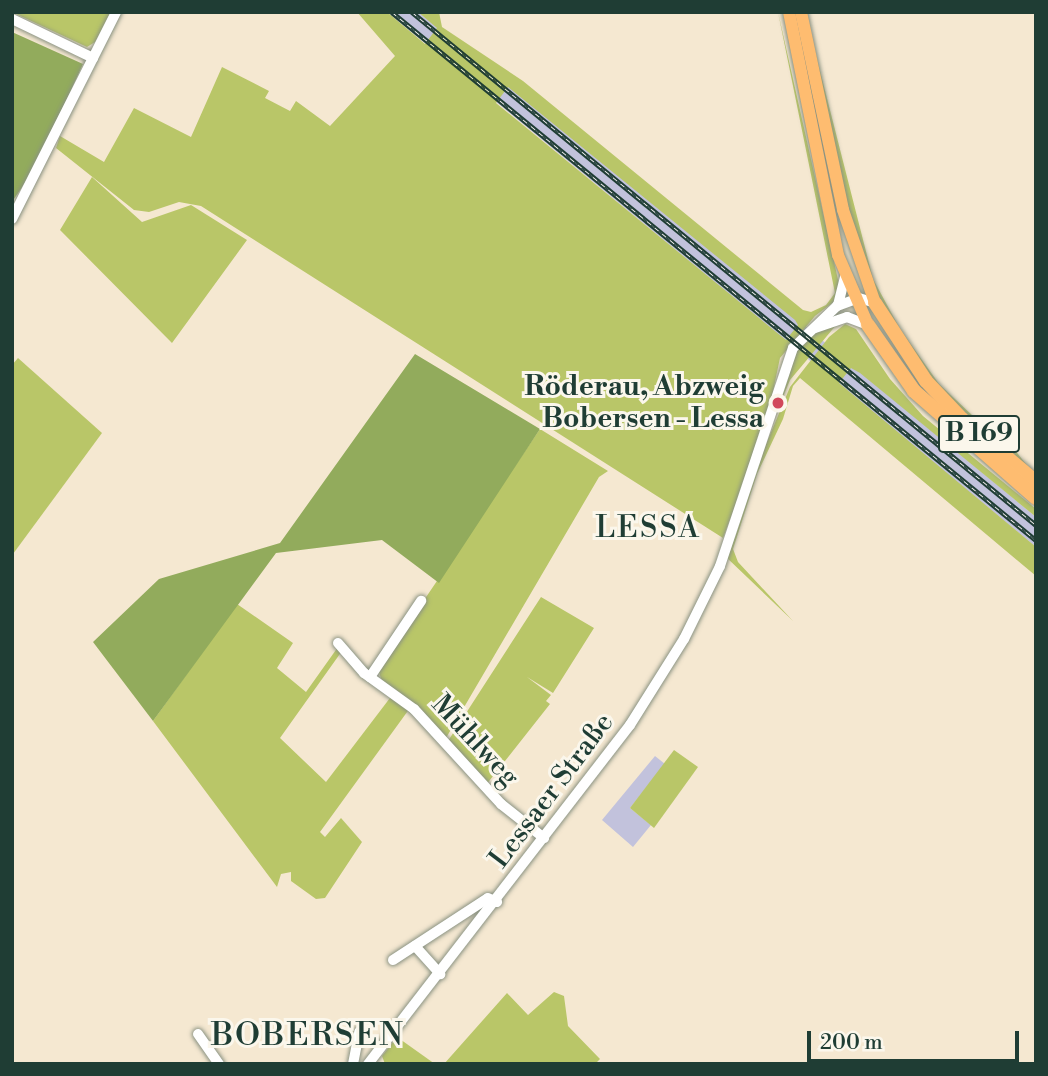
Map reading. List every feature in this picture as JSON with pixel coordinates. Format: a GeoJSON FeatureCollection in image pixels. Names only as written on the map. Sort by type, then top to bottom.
{"type":"FeatureCollection","features":[{"type":"Feature","properties":{"kind":"highway","name":"B 169"},"geometry":{"type":"LineString","coordinates":[[875,303],[926,381],[962,419],[1036,482]]}},
{"type":"Feature","properties":{"kind":"highway","name":"B 169"},"geometry":{"type":"LineString","coordinates":[[868,325],[922,399],[1036,498]]}},
{"type":"Feature","properties":{"kind":"main road","name":"B 169"},"geometry":{"type":"LineString","coordinates":[[789,12],[845,276],[868,325]]}},
{"type":"Feature","properties":{"kind":"main road","name":"B 169"},"geometry":{"type":"LineString","coordinates":[[801,12],[843,210],[875,303]]}},
{"type":"Feature","properties":{"kind":"street"},"geometry":{"type":"LineString","coordinates":[[12,219],[116,12]]}},
{"type":"Feature","properties":{"kind":"street"},"geometry":{"type":"LineString","coordinates":[[12,19],[93,58]]}},
{"type":"Feature","properties":{"kind":"street"},"geometry":{"type":"LineString","coordinates":[[837,306],[845,276]]}},
{"type":"Feature","properties":{"kind":"street"},"geometry":{"type":"LineString","coordinates":[[837,306],[855,299],[875,303]]}},
{"type":"Feature","properties":{"kind":"street","name":"Lessaer Straße"},"geometry":{"type":"LineString","coordinates":[[368,1064],[497,902],[630,725],[684,639],[714,580],[771,419],[783,366],[811,329],[837,306]]}},
{"type":"Feature","properties":{"kind":"street"},"geometry":{"type":"LineString","coordinates":[[811,329],[847,317],[868,325]]}},
{"type":"Feature","properties":{"kind":"street"},"geometry":{"type":"LineString","coordinates":[[370,677],[421,601]]}},
{"type":"Feature","properties":{"kind":"street","name":"Mühlweg"},"geometry":{"type":"LineString","coordinates":[[338,643],[370,677],[414,709],[501,804],[544,838]]}},
{"type":"Feature","properties":{"kind":"street"},"geometry":{"type":"LineString","coordinates":[[393,960],[488,898],[497,902]]}},
{"type":"Feature","properties":{"kind":"street"},"geometry":{"type":"LineString","coordinates":[[415,946],[440,974]]}},
{"type":"Feature","properties":{"kind":"street"},"geometry":{"type":"LineString","coordinates":[[353,1064],[359,1032]]}},
{"type":"Feature","properties":{"kind":"street"},"geometry":{"type":"LineString","coordinates":[[198,1034],[219,1064]]}},
{"type":"Feature","properties":{"kind":"shaded area"},"geometry":{"type":"Polygon","coordinates":[[[387,12],[418,12],[747,278],[1036,517],[1036,547],[387,12]]]}},
{"type":"Feature","properties":{"kind":"shaded area"},"geometry":{"type":"Polygon","coordinates":[[[655,756],[665,764],[630,808],[651,825],[633,847],[602,820],[655,756]]]}},
{"type":"Feature","properties":{"kind":"green space"},"geometry":{"type":"Polygon","coordinates":[[[12,12],[111,12],[95,42],[87,47],[12,12]]]}},
{"type":"Feature","properties":{"kind":"green space"},"geometry":{"type":"Polygon","coordinates":[[[357,12],[387,12],[425,44],[437,28],[418,12],[439,12],[442,27],[523,81],[803,310],[811,312],[826,305],[835,293],[778,12],[839,284],[836,300],[815,316],[780,358],[767,420],[723,538],[201,206],[179,202],[149,212],[134,210],[56,148],[60,136],[104,162],[134,108],[191,137],[222,67],[269,91],[265,98],[290,111],[296,101],[330,126],[395,56],[357,12]],[[508,87],[496,103],[786,340],[798,325],[508,87]]]}},
{"type":"Feature","properties":{"kind":"green space"},"geometry":{"type":"Polygon","coordinates":[[[805,12],[873,279],[900,329],[939,384],[991,433],[1007,440],[1036,477],[975,425],[921,367],[882,305],[862,258],[845,196],[805,12]]]}},
{"type":"Feature","properties":{"kind":"green space"},"geometry":{"type":"Polygon","coordinates":[[[12,32],[83,64],[35,168],[12,202],[12,32]]]}},
{"type":"Feature","properties":{"kind":"green space"},"geometry":{"type":"Polygon","coordinates":[[[92,177],[142,222],[191,205],[247,240],[172,343],[60,230],[92,177]]]}},
{"type":"Feature","properties":{"kind":"green space"},"geometry":{"type":"Polygon","coordinates":[[[837,324],[790,380],[782,399],[779,398],[797,349],[813,334],[837,324]]]}},
{"type":"Feature","properties":{"kind":"green space"},"geometry":{"type":"Polygon","coordinates":[[[845,324],[856,329],[890,379],[923,416],[1036,509],[1036,517],[860,373],[851,368],[839,383],[1036,547],[1036,576],[800,378],[793,386],[783,419],[757,474],[733,549],[738,562],[793,621],[726,557],[754,473],[790,387],[829,337],[845,324]]]}},
{"type":"Feature","properties":{"kind":"green space"},"geometry":{"type":"Polygon","coordinates":[[[415,354],[540,429],[439,583],[382,540],[276,553],[153,721],[93,642],[159,579],[280,543],[415,354]]]}},
{"type":"Feature","properties":{"kind":"green space"},"geometry":{"type":"Polygon","coordinates":[[[18,358],[102,433],[13,554],[12,365],[18,358]]]}},
{"type":"Feature","properties":{"kind":"green space"},"geometry":{"type":"Polygon","coordinates":[[[540,429],[608,471],[599,477],[446,738],[381,679],[378,668],[540,429]]]}},
{"type":"Feature","properties":{"kind":"green space"},"geometry":{"type":"Polygon","coordinates":[[[541,597],[594,628],[553,693],[527,677],[551,695],[546,701],[550,704],[486,785],[448,741],[541,597]]]}},
{"type":"Feature","properties":{"kind":"green space"},"geometry":{"type":"Polygon","coordinates":[[[237,604],[293,643],[277,668],[306,692],[338,647],[342,651],[280,738],[326,782],[393,694],[410,708],[320,832],[325,837],[341,818],[362,842],[325,898],[316,899],[291,881],[291,872],[281,874],[277,887],[153,721],[237,604]]]}},
{"type":"Feature","properties":{"kind":"green space"},"geometry":{"type":"Polygon","coordinates":[[[674,750],[698,767],[654,828],[630,808],[674,750]]]}},
{"type":"Feature","properties":{"kind":"green space"},"geometry":{"type":"Polygon","coordinates":[[[554,992],[564,996],[568,1026],[600,1059],[595,1064],[444,1064],[507,993],[528,1015],[554,992]]]}},
{"type":"Feature","properties":{"kind":"green space"},"geometry":{"type":"Polygon","coordinates":[[[397,1037],[435,1064],[385,1064],[382,1056],[397,1037]]]}},
{"type":"Feature","properties":{"kind":"railway"},"geometry":{"type":"LineString","coordinates":[[392,12],[1036,540]]}},
{"type":"Feature","properties":{"kind":"railway"},"geometry":{"type":"LineString","coordinates":[[412,12],[1036,525]]}},
{"type":"Feature","properties":{"kind":"place","name":"Röderau, Abzweig Bobersen - Lessa"},"geometry":{"type":"Point","coordinates":[778,403]}},
{"type":"Feature","properties":{"kind":"district","name":"LESSA"},"geometry":{"type":"Point","coordinates":[648,528]}},
{"type":"Feature","properties":{"kind":"district","name":"BOBERSEN"},"geometry":{"type":"Point","coordinates":[308,1035]}}]}
